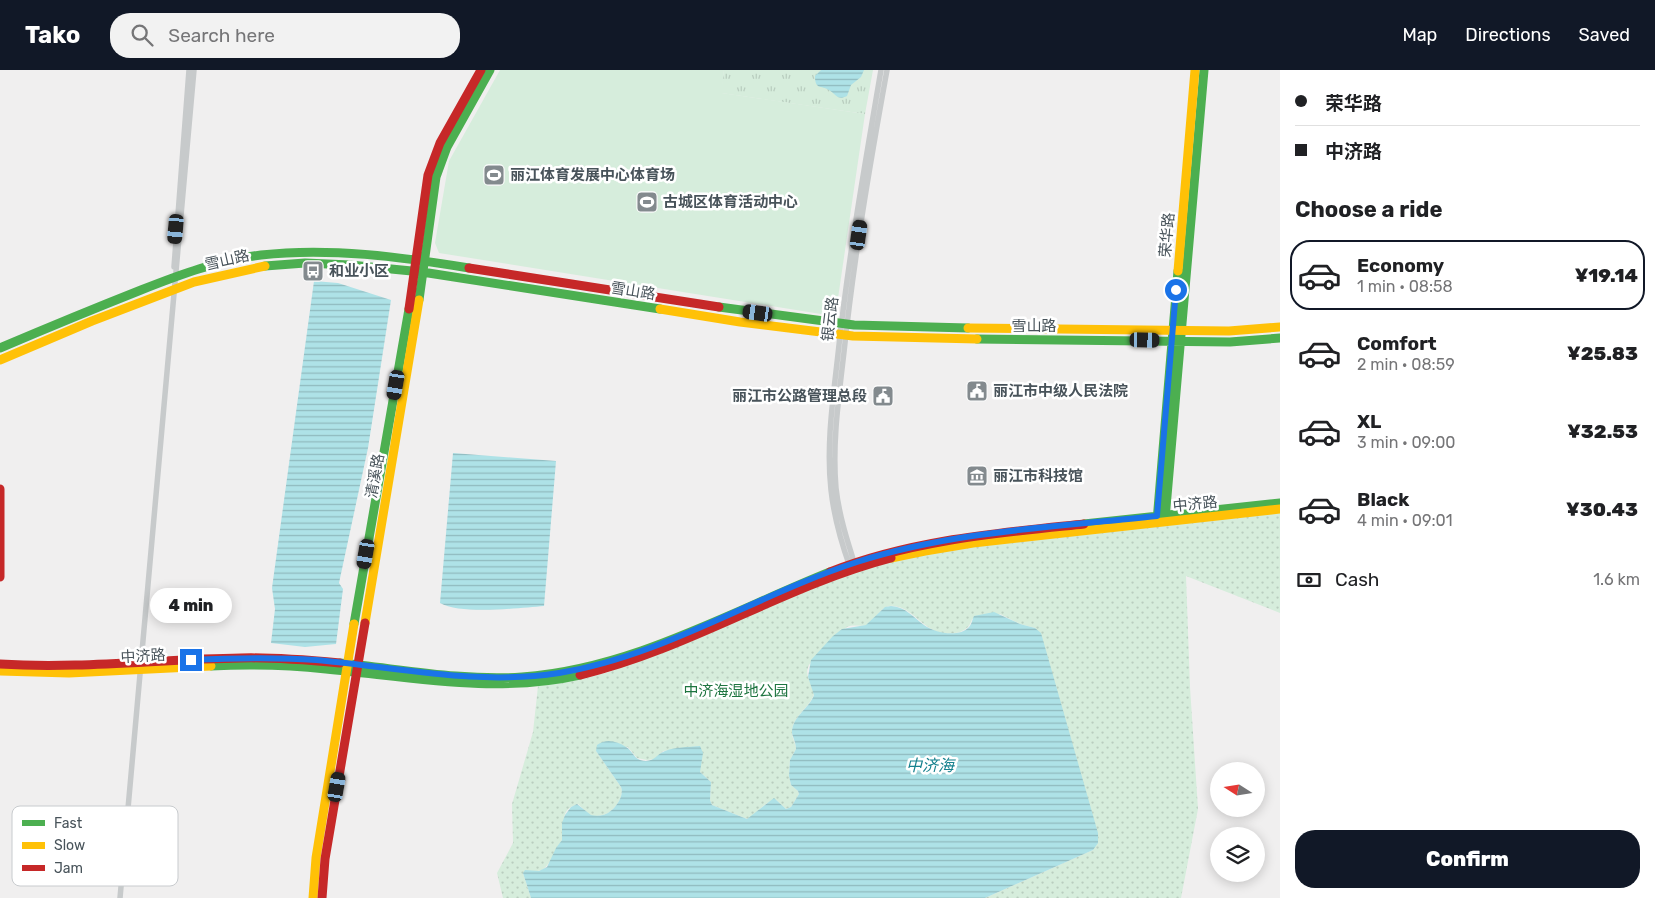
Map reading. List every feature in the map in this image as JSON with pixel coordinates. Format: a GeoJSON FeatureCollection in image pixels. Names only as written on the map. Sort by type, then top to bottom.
{"type":"FeatureCollection","features":[{"type":"Feature","properties":{"kind":"street"},"geometry":{"type":"LineString","coordinates":[[175,277],[173,260],[189,70]]}},
{"type":"Feature","properties":{"kind":"street"},"geometry":{"type":"LineString","coordinates":[[128,806],[194,70]]}},
{"type":"Feature","properties":{"kind":"street","name":"清溪路"},"geometry":{"type":"LineString","coordinates":[[313,898],[316,858],[351,668],[419,272],[428,175],[440,143],[481,70]]}},
{"type":"Feature","properties":{"kind":"street","name":"清溪路"},"geometry":{"type":"LineString","coordinates":[[420,261],[436,177],[441,161],[490,70]]}},
{"type":"Feature","properties":{"kind":"street","name":"银云路"},"geometry":{"type":"LineString","coordinates":[[853,569],[835,519],[830,477],[830,447],[863,175],[881,70]]}},
{"type":"Feature","properties":{"kind":"street","name":"银云路"},"geometry":{"type":"LineString","coordinates":[[844,324],[887,70]]}},
{"type":"Feature","properties":{"kind":"street","name":"荣华路"},"geometry":{"type":"LineString","coordinates":[[1177,330],[1195,70]]}},
{"type":"Feature","properties":{"kind":"street","name":"荣华路"},"geometry":{"type":"LineString","coordinates":[[1161,519],[1177,330],[1204,70]]}},
{"type":"Feature","properties":{"kind":"street","name":"雪山路"},"geometry":{"type":"LineString","coordinates":[[0,348],[175,277],[233,260],[283,253],[333,253],[420,261],[742,311],[844,324],[946,328],[1177,330],[1243,330],[1280,327]]}},
{"type":"Feature","properties":{"kind":"street","name":"雪山路"},"geometry":{"type":"LineString","coordinates":[[0,360],[174,289],[222,274],[276,264],[332,264],[419,272],[740,322],[843,335],[946,339],[1176,341],[1243,341],[1280,338]]}},
{"type":"Feature","properties":{"kind":"street"},"geometry":{"type":"LineString","coordinates":[[0,489],[0,577]]}},
{"type":"Feature","properties":{"kind":"street","name":"中济路"},"geometry":{"type":"LineString","coordinates":[[0,671],[51,674],[249,658],[295,659],[439,682],[488,685],[523,684],[575,676],[640,659],[853,569],[908,554],[952,546],[1280,503]]}},
{"type":"Feature","properties":{"kind":"street","name":"中济路"},"geometry":{"type":"LineString","coordinates":[[1161,519],[1280,509]]}},
{"type":"Feature","properties":{"kind":"street","name":"中济路"},"geometry":{"type":"LineString","coordinates":[[0,664],[69,667],[140,666]]}},
{"type":"Feature","properties":{"kind":"street","name":"清溪路"},"geometry":{"type":"LineString","coordinates":[[322,898],[325,859],[351,668]]}},
{"type":"Feature","properties":{"kind":"green space","name":"古城区体育活动中心"},"geometry":{"type":"Polygon","coordinates":[[[500,70],[724,70],[722,93],[865,114],[837,305],[827,315],[439,253],[435,243],[449,161],[500,70]]]}},
{"type":"Feature","properties":{"kind":"green space"},"geometry":{"type":"Polygon","coordinates":[[[724,70],[873,70],[865,114],[721,93],[724,70]]]}},
{"type":"Feature","properties":{"kind":"green space","name":"中济海湿地公园"},"geometry":{"type":"Polygon","coordinates":[[[1280,512],[1280,613],[1186,576],[1190,687],[1198,809],[1181,898],[985,898],[1093,850],[1035,628],[1020,624],[1000,614],[972,619],[965,630],[948,634],[930,628],[902,608],[890,606],[882,610],[867,625],[847,627],[807,669],[814,694],[793,727],[792,735],[796,749],[790,760],[789,776],[791,785],[799,794],[791,807],[786,809],[776,800],[772,801],[747,819],[712,805],[710,800],[711,782],[700,772],[700,746],[663,751],[655,759],[647,760],[637,758],[628,747],[596,751],[621,787],[620,800],[607,814],[598,816],[591,816],[578,804],[568,810],[564,818],[563,837],[548,865],[542,870],[523,873],[531,898],[503,898],[497,873],[513,843],[512,804],[533,732],[538,686],[579,680],[609,672],[817,586],[866,568],[950,548],[1280,512]]]}},
{"type":"Feature","properties":{"kind":"water"},"geometry":{"type":"Polygon","coordinates":[[[821,70],[864,70],[861,77],[851,85],[847,96],[841,98],[817,85],[815,76],[821,70]]]}},
{"type":"Feature","properties":{"kind":"water"},"geometry":{"type":"Polygon","coordinates":[[[314,281],[338,283],[391,300],[368,448],[339,583],[343,589],[336,644],[305,647],[271,643],[275,609],[272,588],[314,281]]]}},
{"type":"Feature","properties":{"kind":"water"},"geometry":{"type":"Polygon","coordinates":[[[453,453],[556,461],[544,606],[476,610],[449,607],[440,603],[453,453]]]}},
{"type":"Feature","properties":{"kind":"water","name":"中济海"},"geometry":{"type":"Polygon","coordinates":[[[891,606],[905,610],[924,625],[940,632],[953,633],[965,630],[969,627],[974,616],[994,612],[1020,624],[1035,628],[1041,633],[1098,833],[1098,843],[1093,850],[985,898],[531,898],[523,873],[525,870],[539,871],[547,867],[562,840],[562,823],[571,807],[577,804],[591,815],[600,816],[611,811],[620,800],[621,787],[596,751],[597,745],[600,743],[612,741],[619,743],[628,748],[638,759],[645,761],[652,760],[662,752],[669,750],[700,746],[703,753],[700,772],[711,782],[710,800],[712,805],[747,819],[774,798],[786,809],[791,807],[799,794],[791,785],[789,776],[790,760],[796,749],[792,733],[795,722],[814,695],[808,677],[811,660],[842,629],[866,625],[885,607],[891,606]]]}},
{"type":"Feature","properties":{"kind":"traffic: fast"},"geometry":{"type":"LineString","coordinates":[[419,300],[436,177],[447,147],[490,70]]}},
{"type":"Feature","properties":{"kind":"traffic: fast"},"geometry":{"type":"LineString","coordinates":[[1165,519],[1204,70]]}},
{"type":"Feature","properties":{"kind":"traffic: fast"},"geometry":{"type":"LineString","coordinates":[[0,348],[170,279],[215,264],[245,257],[313,252],[365,254],[469,268]]}},
{"type":"Feature","properties":{"kind":"traffic: fast"},"geometry":{"type":"LineString","coordinates":[[265,266],[305,263],[422,272],[660,309]]}},
{"type":"Feature","properties":{"kind":"traffic: fast"},"geometry":{"type":"LineString","coordinates":[[1157,521],[1178,271]]}},
{"type":"Feature","properties":{"kind":"traffic: fast"},"geometry":{"type":"LineString","coordinates":[[719,307],[854,325],[968,328]]}},
{"type":"Feature","properties":{"kind":"traffic: fast"},"geometry":{"type":"LineString","coordinates":[[354,624],[409,309]]}},
{"type":"Feature","properties":{"kind":"traffic: fast"},"geometry":{"type":"LineString","coordinates":[[977,339],[1230,342],[1280,338]]}},
{"type":"Feature","properties":{"kind":"traffic: fast"},"geometry":{"type":"LineString","coordinates":[[1084,524],[1280,503]]}},
{"type":"Feature","properties":{"kind":"traffic: fast"},"geometry":{"type":"LineString","coordinates":[[340,663],[431,674],[499,678],[563,672],[641,651],[718,621],[830,572]]}},
{"type":"Feature","properties":{"kind":"traffic: fast"},"geometry":{"type":"LineString","coordinates":[[211,666],[255,665],[297,667],[485,684],[548,681],[580,675]]}},
{"type":"Feature","properties":{"kind":"traffic: slow"},"geometry":{"type":"LineString","coordinates":[[1178,271],[1195,70]]}},
{"type":"Feature","properties":{"kind":"traffic: slow"},"geometry":{"type":"LineString","coordinates":[[0,360],[92,321],[194,282],[265,266]]}},
{"type":"Feature","properties":{"kind":"traffic: slow"},"geometry":{"type":"LineString","coordinates":[[365,623],[419,300]]}},
{"type":"Feature","properties":{"kind":"traffic: slow"},"geometry":{"type":"LineString","coordinates":[[660,309],[740,322],[853,336],[977,339]]}},
{"type":"Feature","properties":{"kind":"traffic: slow"},"geometry":{"type":"LineString","coordinates":[[968,328],[1229,331],[1280,327]]}},
{"type":"Feature","properties":{"kind":"traffic: slow"},"geometry":{"type":"LineString","coordinates":[[891,558],[973,543],[1280,509]]}},
{"type":"Feature","properties":{"kind":"traffic: slow"},"geometry":{"type":"LineString","coordinates":[[313,898],[316,858],[354,624]]}},
{"type":"Feature","properties":{"kind":"traffic: slow"},"geometry":{"type":"LineString","coordinates":[[0,671],[69,673],[211,666]]}},
{"type":"Feature","properties":{"kind":"traffic: jam"},"geometry":{"type":"LineString","coordinates":[[409,309],[428,175],[440,143],[481,70]]}},
{"type":"Feature","properties":{"kind":"traffic: jam"},"geometry":{"type":"LineString","coordinates":[[469,268],[719,307]]}},
{"type":"Feature","properties":{"kind":"traffic: jam"},"geometry":{"type":"LineString","coordinates":[[0,489],[0,577]]}},
{"type":"Feature","properties":{"kind":"traffic: jam"},"geometry":{"type":"LineString","coordinates":[[830,572],[861,561],[923,545],[955,539],[1084,524]]}},
{"type":"Feature","properties":{"kind":"traffic: jam"},"geometry":{"type":"LineString","coordinates":[[580,675],[660,650],[813,584],[891,558]]}},
{"type":"Feature","properties":{"kind":"traffic: jam"},"geometry":{"type":"LineString","coordinates":[[322,898],[325,859],[365,623]]}},
{"type":"Feature","properties":{"kind":"traffic: jam"},"geometry":{"type":"LineString","coordinates":[[0,664],[90,665],[253,658],[340,663]]}},
{"type":"Feature","properties":{"kind":"place","name":"丽江体育发展中心体育场"},"geometry":{"type":"Point","coordinates":[494,175]}},
{"type":"Feature","properties":{"kind":"place","name":"古城区体育活动中心"},"geometry":{"type":"Point","coordinates":[647,202]}},
{"type":"Feature","properties":{"kind":"place","name":"和业小区"},"geometry":{"type":"Point","coordinates":[313,271]}},
{"type":"Feature","properties":{"kind":"place","name":"丽江市中级人民法院"},"geometry":{"type":"Point","coordinates":[977,391]}},
{"type":"Feature","properties":{"kind":"place","name":"丽江市公路管理总段"},"geometry":{"type":"Point","coordinates":[883,396]}},
{"type":"Feature","properties":{"kind":"place","name":"丽江市科技馆"},"geometry":{"type":"Point","coordinates":[977,476]}},
{"type":"Feature","properties":{"kind":"route"},"geometry":{"type":"LineString","coordinates":[[191,660],[249,658],[317,660],[440,676],[505,678],[540,676],[604,663],[638,653],[818,576],[891,552],[980,535],[1157,516],[1176,290]]}}]}
